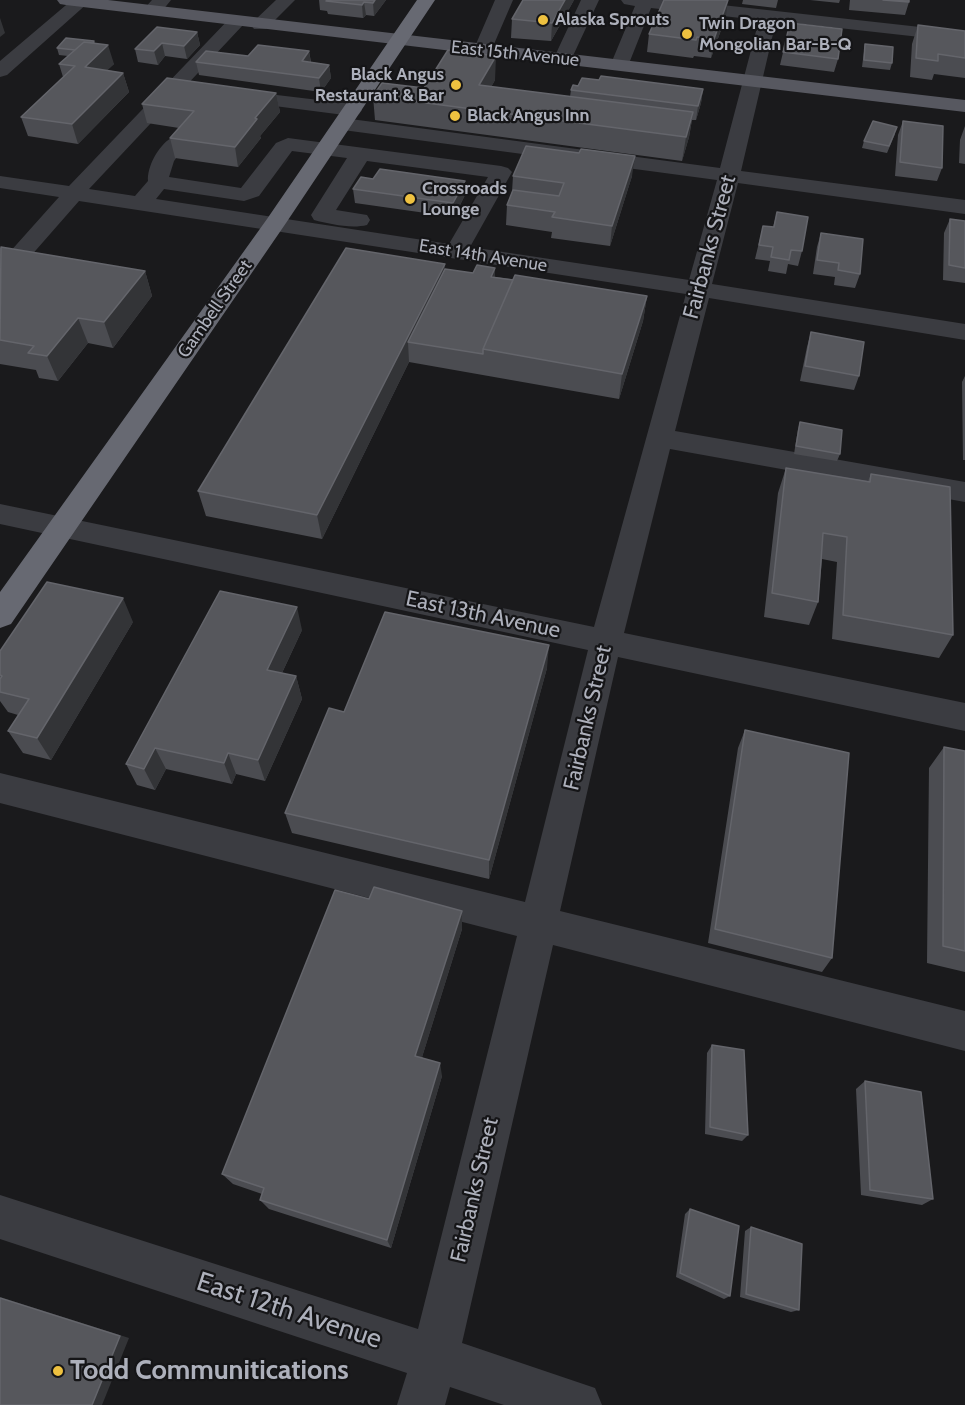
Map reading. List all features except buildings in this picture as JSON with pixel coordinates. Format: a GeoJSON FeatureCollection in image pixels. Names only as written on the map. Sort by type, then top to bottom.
{"type":"FeatureCollection","features":[{"type":"Feature","properties":{"kind":"highway","name":"Gambell Street"},"geometry":{"type":"LineString","coordinates":[[0,616],[310,172],[426,0]]}},
{"type":"Feature","properties":{"kind":"main road","name":"East 15th Avenue"},"geometry":{"type":"LineString","coordinates":[[73,1],[157,5],[260,25],[965,106]]}},
{"type":"Feature","properties":{"kind":"street"},"geometry":{"type":"LineString","coordinates":[[260,25],[285,0]]}},
{"type":"Feature","properties":{"kind":"street"},"geometry":{"type":"LineString","coordinates":[[482,51],[504,0]]}},
{"type":"Feature","properties":{"kind":"street"},"geometry":{"type":"LineString","coordinates":[[561,60],[590,0]]}},
{"type":"Feature","properties":{"kind":"street"},"geometry":{"type":"LineString","coordinates":[[0,71],[73,1]]}},
{"type":"Feature","properties":{"kind":"street"},"geometry":{"type":"LineString","coordinates":[[619,66],[638,1],[965,37]]}},
{"type":"Feature","properties":{"kind":"street"},"geometry":{"type":"LineString","coordinates":[[0,277],[75,193],[237,21]]}},
{"type":"Feature","properties":{"kind":"street","name":"Fairbanks Street"},"geometry":{"type":"LineString","coordinates":[[421,1405],[435,1358],[606,641],[700,289],[767,21]]}},
{"type":"Feature","properties":{"kind":"street"},"geometry":{"type":"LineString","coordinates":[[214,93],[523,148],[965,207]]}},
{"type":"Feature","properties":{"kind":"street"},"geometry":{"type":"LineString","coordinates":[[159,182],[158,167],[178,142]]}},
{"type":"Feature","properties":{"kind":"street"},"geometry":{"type":"LineString","coordinates":[[159,182],[244,195],[251,190],[283,147],[288,144],[501,172]]}},
{"type":"Feature","properties":{"kind":"street"},"geometry":{"type":"LineString","coordinates":[[361,153],[322,215],[460,243],[501,172],[523,148]]}},
{"type":"Feature","properties":{"kind":"street"},"geometry":{"type":"LineString","coordinates":[[268,167],[310,172]]}},
{"type":"Feature","properties":{"kind":"street","name":"East 14th Avenue"},"geometry":{"type":"LineString","coordinates":[[0,182],[274,223],[460,243],[700,289],[965,332]]}},
{"type":"Feature","properties":{"kind":"street"},"geometry":{"type":"LineString","coordinates":[[141,203],[159,182]]}},
{"type":"Feature","properties":{"kind":"street"},"geometry":{"type":"LineString","coordinates":[[660,438],[965,492]]}},
{"type":"Feature","properties":{"kind":"street","name":"East 13th Avenue"},"geometry":{"type":"LineString","coordinates":[[0,514],[965,717]]}},
{"type":"Feature","properties":{"kind":"street"},"geometry":{"type":"LineString","coordinates":[[0,788],[965,1031]]}},
{"type":"Feature","properties":{"kind":"street","name":"East 12th Avenue"},"geometry":{"type":"LineString","coordinates":[[0,1217],[578,1405]]}},
{"type":"Feature","properties":{"kind":"place","name":"Alaska Sprouts"},"geometry":{"type":"Point","coordinates":[543,20]}},
{"type":"Feature","properties":{"kind":"place","name":"Twin Dragon Mongolian Bar-B-Q"},"geometry":{"type":"Point","coordinates":[687,34]}},
{"type":"Feature","properties":{"kind":"place","name":"Black Angus Restaurant & Bar"},"geometry":{"type":"Point","coordinates":[456,85]}},
{"type":"Feature","properties":{"kind":"place","name":"Black Angus Inn"},"geometry":{"type":"Point","coordinates":[455,116]}},
{"type":"Feature","properties":{"kind":"place","name":"Crossroads Lounge"},"geometry":{"type":"Point","coordinates":[410,199]}},
{"type":"Feature","properties":{"kind":"place","name":"Todd Communitications"},"geometry":{"type":"Point","coordinates":[58,1371]}}]}
